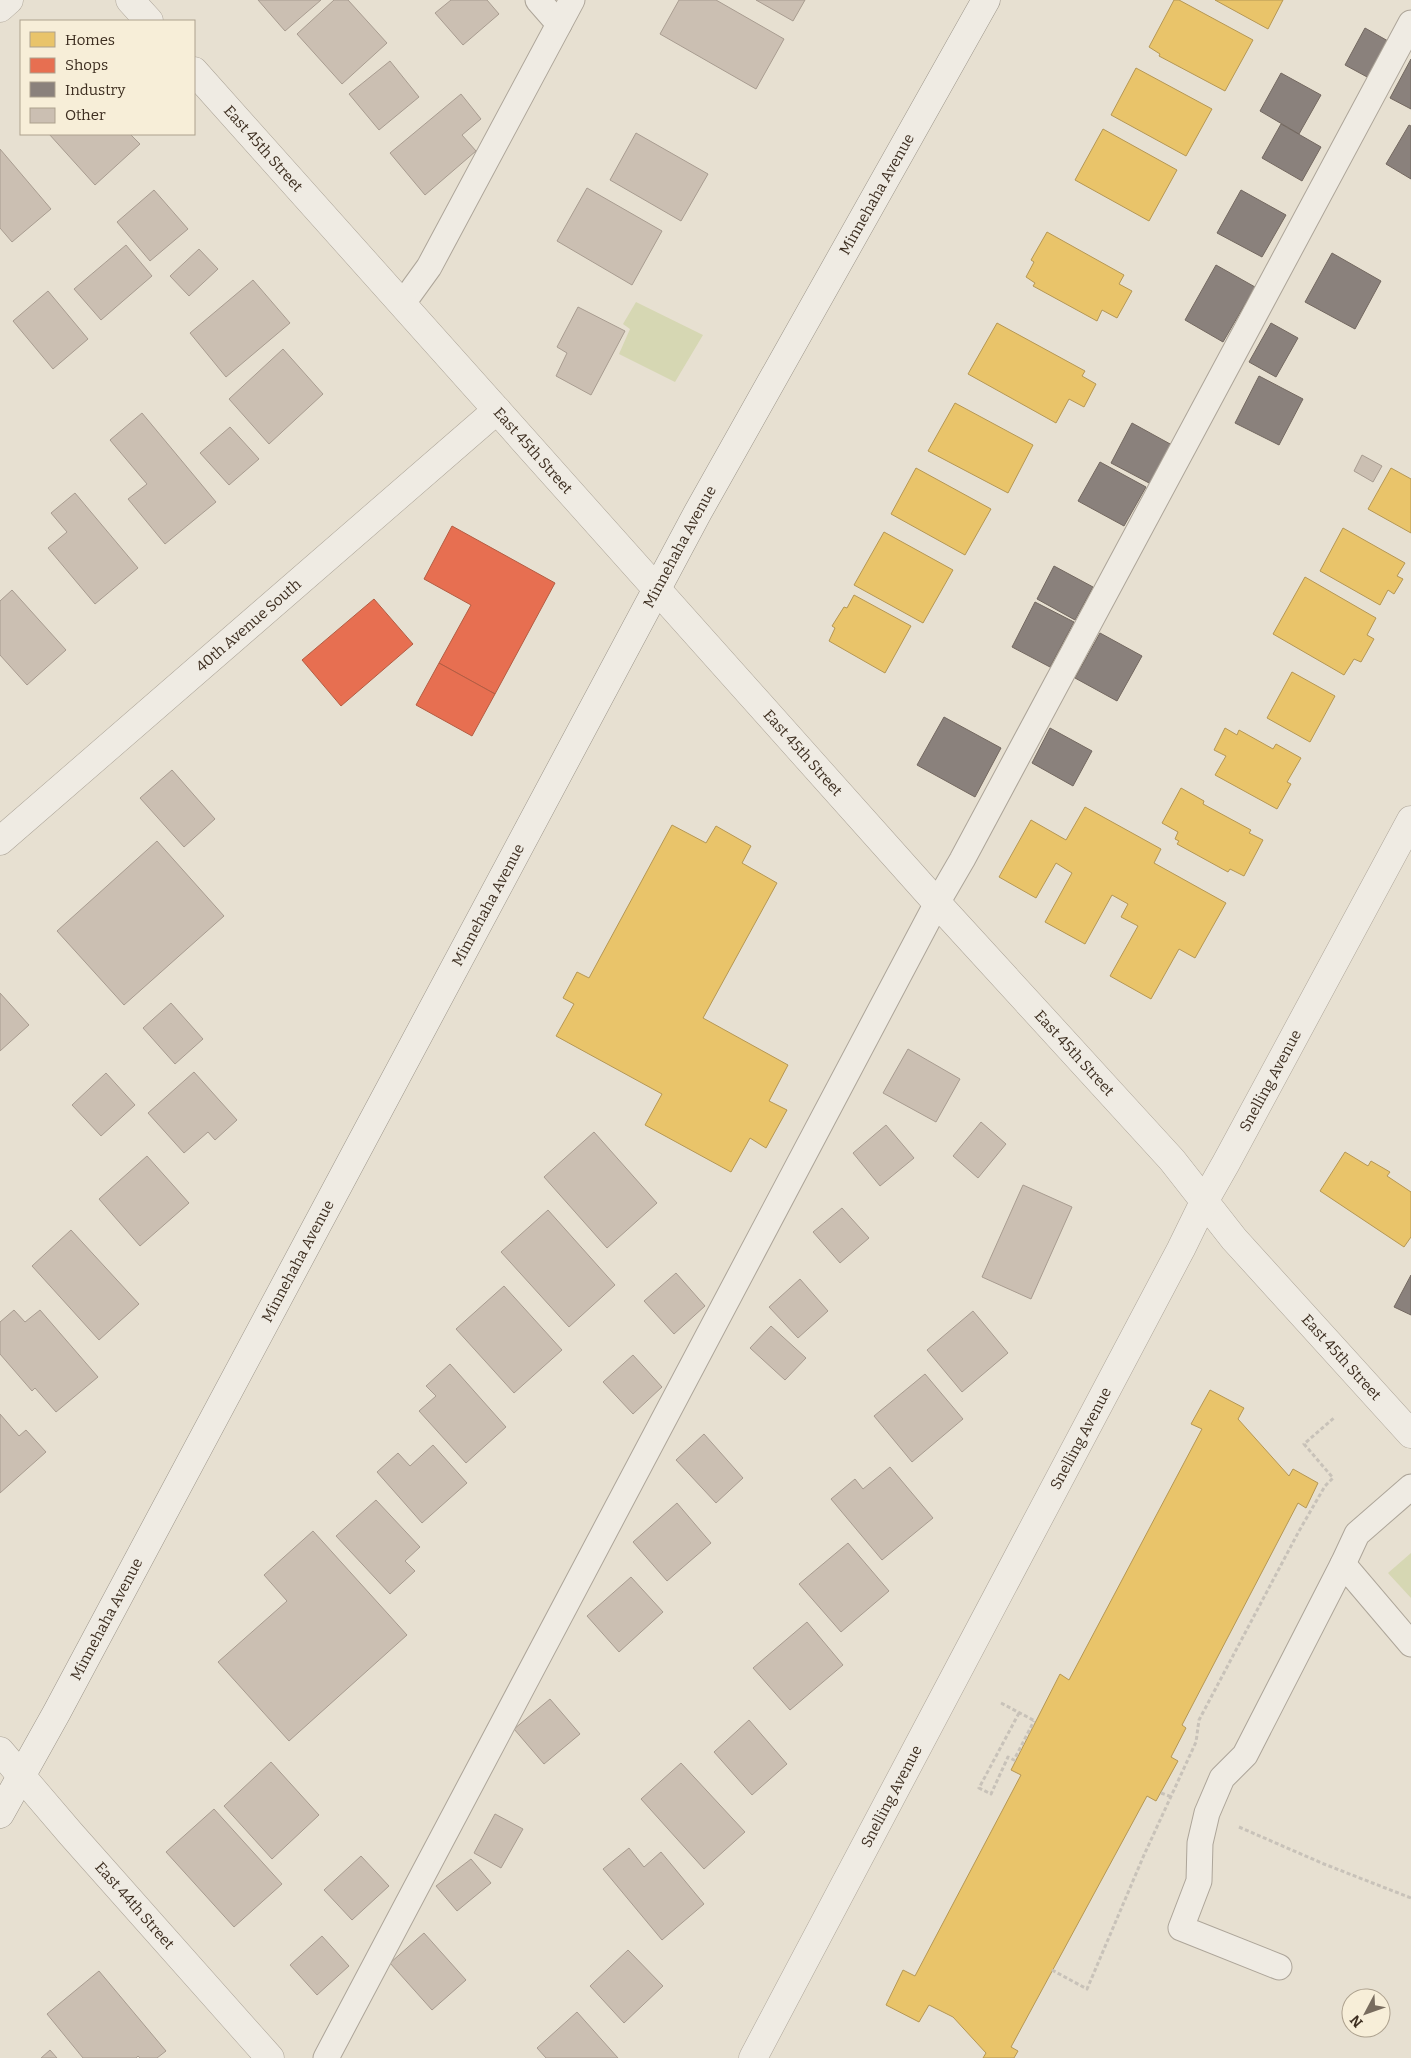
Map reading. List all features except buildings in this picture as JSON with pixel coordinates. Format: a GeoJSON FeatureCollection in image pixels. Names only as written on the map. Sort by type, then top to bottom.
{"type":"FeatureCollection","features":[{"type":"Feature","properties":{"kind":"street"},"geometry":{"type":"LineString","coordinates":[[0,8],[9,0]]}},
{"type":"Feature","properties":{"kind":"street"},"geometry":{"type":"LineString","coordinates":[[130,0],[148,20]]}},
{"type":"Feature","properties":{"kind":"street","name":"Minnehaha Avenue"},"geometry":{"type":"LineString","coordinates":[[0,1814],[20,1775],[62,1703],[698,512],[986,0]]}},
{"type":"Feature","properties":{"kind":"street","name":"East 45th Street"},"geometry":{"type":"LineString","coordinates":[[195,72],[937,903],[1166,1152],[1234,1239],[1411,1434]]}},
{"type":"Feature","properties":{"kind":"street","name":"40th Avenue South"},"geometry":{"type":"LineString","coordinates":[[0,840],[497,410]]}},
{"type":"Feature","properties":{"kind":"street","name":"Snelling Avenue"},"geometry":{"type":"LineString","coordinates":[[753,2058],[1176,1258],[1204,1200],[1226,1163],[1411,820]]}},
{"type":"Feature","properties":{"kind":"street","name":"East 44th Street"},"geometry":{"type":"LineString","coordinates":[[0,1751],[270,2058]]}},
{"type":"Feature","properties":{"kind":"lane"},"geometry":{"type":"LineString","coordinates":[[538,0],[559,24]]}},
{"type":"Feature","properties":{"kind":"lane"},"geometry":{"type":"LineString","coordinates":[[403,303],[429,267],[572,0]]}},
{"type":"Feature","properties":{"kind":"lane"},"geometry":{"type":"LineString","coordinates":[[326,2058],[937,903],[962,860],[1411,23]]}},
{"type":"Feature","properties":{"kind":"lane"},"geometry":{"type":"LineString","coordinates":[[1279,1967],[1181,1928],[1199,1881],[1200,1843],[1207,1812],[1222,1778],[1245,1755],[1357,1534],[1411,1487]]}},
{"type":"Feature","properties":{"kind":"lane"},"geometry":{"type":"LineString","coordinates":[[1343,1564],[1411,1644]]}},
{"type":"Feature","properties":{"kind":"path"},"geometry":{"type":"LineString","coordinates":[[1052,1970],[1088,1989],[1196,1742],[1199,1720],[1299,1531],[1325,1486],[1333,1478],[1304,1444],[1335,1417]]}},
{"type":"Feature","properties":{"kind":"path"},"geometry":{"type":"LineString","coordinates":[[1001,1703],[1035,1721],[1014,1760],[1008,1757],[991,1794],[979,1788],[1018,1713]]}},
{"type":"Feature","properties":{"kind":"path"},"geometry":{"type":"LineString","coordinates":[[1161,1793],[1324,1864],[1411,1898]]}},
{"type":"Feature","properties":{"kind":"green space"},"geometry":{"type":"Polygon","coordinates":[[[636,302],[703,335],[675,382],[619,354],[630,329],[623,324],[636,302]]]}},
{"type":"Feature","properties":{"kind":"green space"},"geometry":{"type":"Polygon","coordinates":[[[1411,1553],[1411,1598],[1388,1573],[1411,1553]]]}}]}
